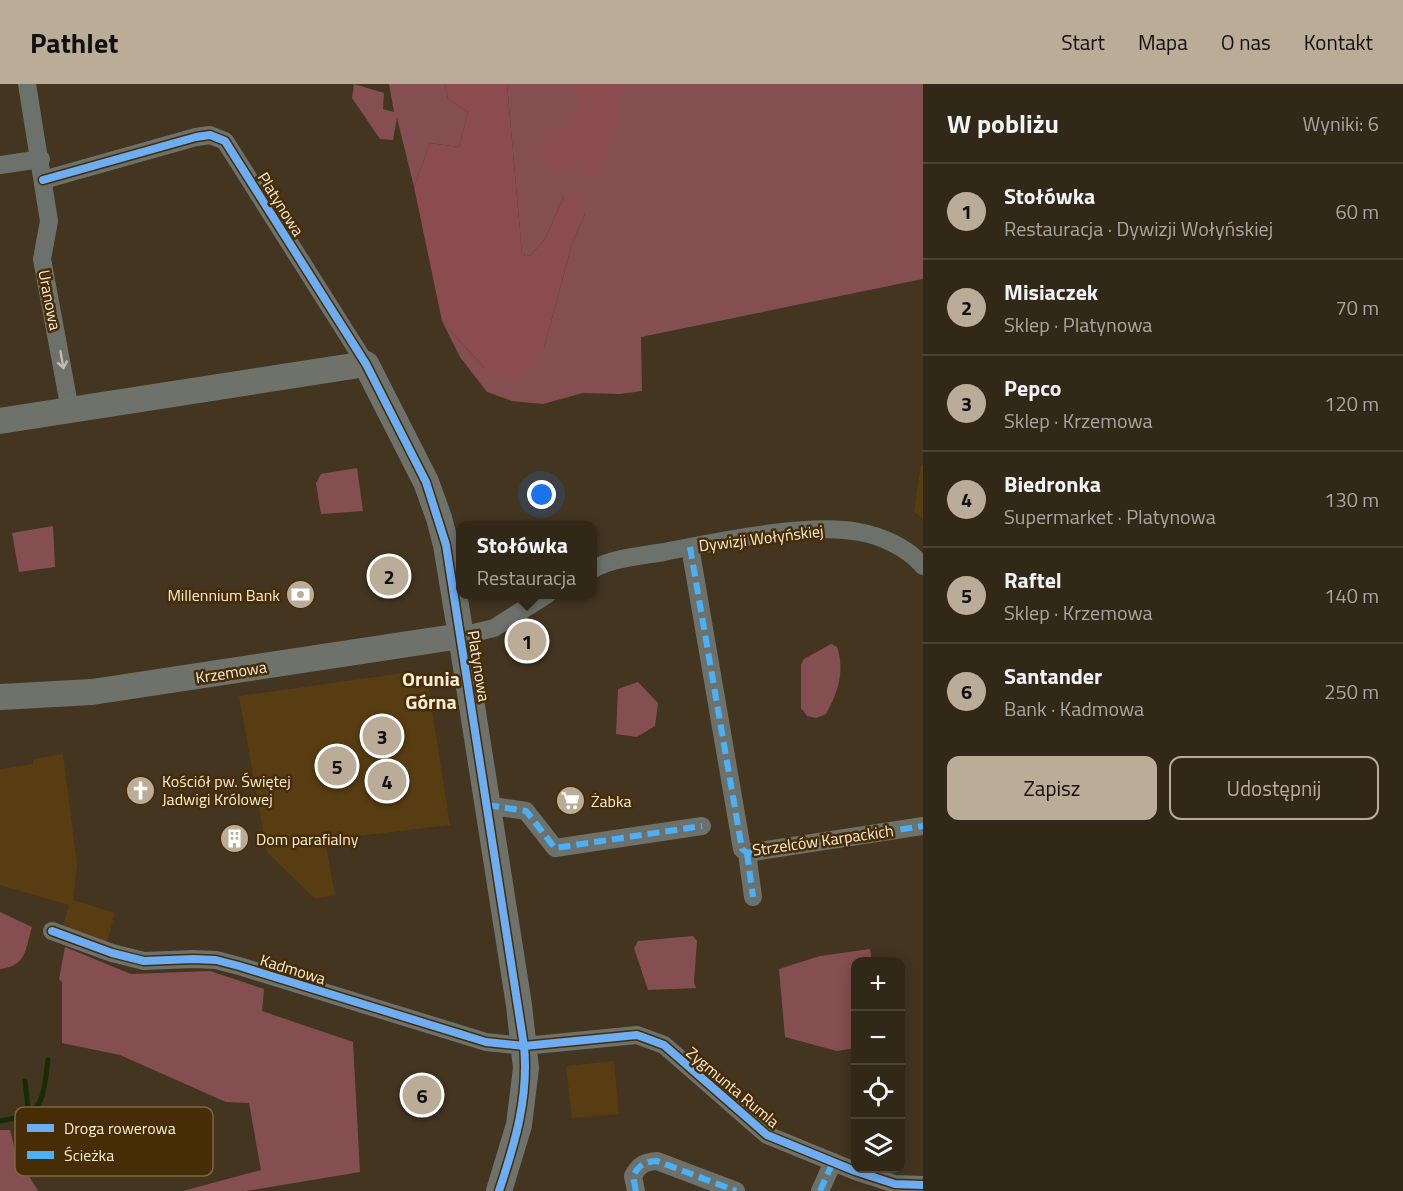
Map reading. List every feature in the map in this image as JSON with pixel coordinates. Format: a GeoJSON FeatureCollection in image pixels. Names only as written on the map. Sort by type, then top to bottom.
{"type":"FeatureCollection","features":[{"type":"Feature","properties":{"kind":"street","name":"Uranowa"},"geometry":{"type":"LineString","coordinates":[[27,84],[41,159],[49,221],[42,259],[70,410]]}},
{"type":"Feature","properties":{"kind":"street","name":"Platynowa"},"geometry":{"type":"LineString","coordinates":[[43,180],[210,135],[225,141],[366,364],[426,482],[439,518],[461,636],[524,1046],[526,1068],[523,1107],[500,1191]]}},
{"type":"Feature","properties":{"kind":"street"},"geometry":{"type":"LineString","coordinates":[[0,165],[41,159]]}},
{"type":"Feature","properties":{"kind":"street"},"geometry":{"type":"LineString","coordinates":[[0,421],[366,364]]}},
{"type":"Feature","properties":{"kind":"street","name":"Dywizji Wołyńskiej"},"geometry":{"type":"LineString","coordinates":[[597,567],[605,563],[690,547],[809,530],[834,529],[859,532],[890,541],[923,566]]}},
{"type":"Feature","properties":{"kind":"street","name":"Strzelców Karpackich"},"geometry":{"type":"LineString","coordinates":[[690,547],[742,849],[747,853],[923,826]]}},
{"type":"Feature","properties":{"kind":"street"},"geometry":{"type":"LineString","coordinates":[[461,636],[494,628],[540,599]]}},
{"type":"Feature","properties":{"kind":"street","name":"Krzemowa"},"geometry":{"type":"LineString","coordinates":[[0,698],[92,692],[461,636]]}},
{"type":"Feature","properties":{"kind":"street"},"geometry":{"type":"LineString","coordinates":[[487,805],[526,811],[555,848],[702,826]]}},
{"type":"Feature","properties":{"kind":"street"},"geometry":{"type":"LineString","coordinates":[[747,853],[753,897]]}},
{"type":"Feature","properties":{"kind":"street","name":"Kadmowa"},"geometry":{"type":"LineString","coordinates":[[52,931],[112,953],[144,961],[216,960],[486,1042],[524,1046]]}},
{"type":"Feature","properties":{"kind":"street","name":"Zygmunta Rumla"},"geometry":{"type":"LineString","coordinates":[[524,1046],[637,1035],[664,1046],[767,1135],[832,1162],[895,1184],[923,1185]]}},
{"type":"Feature","properties":{"kind":"street"},"geometry":{"type":"LineString","coordinates":[[636,1191],[633,1176],[638,1167],[646,1162],[657,1161],[736,1191]]}},
{"type":"Feature","properties":{"kind":"street"},"geometry":{"type":"LineString","coordinates":[[820,1191],[832,1162]]}},
{"type":"Feature","properties":{"kind":"shaded area"},"geometry":{"type":"Polygon","coordinates":[[[354,84],[384,93],[383,109],[394,112],[389,84],[445,84],[448,99],[468,112],[459,147],[430,143],[414,187],[397,118],[393,140],[380,139],[352,98],[354,84]]]}},
{"type":"Feature","properties":{"kind":"shaded area"},"geometry":{"type":"Polygon","coordinates":[[[445,84],[507,84],[522,254],[530,256],[545,239],[564,196],[580,198],[585,214],[572,244],[544,348],[518,381],[484,368],[442,321],[414,187],[430,143],[459,147],[468,112],[448,99],[445,84]]]}},
{"type":"Feature","properties":{"kind":"shaded area"},"geometry":{"type":"Polygon","coordinates":[[[507,84],[923,84],[923,279],[641,337],[642,391],[620,394],[583,393],[543,404],[512,401],[487,392],[460,357],[442,321],[484,368],[544,348],[572,244],[585,214],[564,196],[545,239],[530,256],[522,254],[507,84]]]}},
{"type":"Feature","properties":{"kind":"shaded area"},"geometry":{"type":"Polygon","coordinates":[[[571,84],[625,84],[620,98],[621,116],[597,177],[584,173],[572,160],[556,174],[542,164],[548,134],[574,122],[581,102],[571,84]]]}},
{"type":"Feature","properties":{"kind":"shaded area"},"geometry":{"type":"Polygon","coordinates":[[[921,465],[923,465],[923,518],[914,512],[921,465]]]}},
{"type":"Feature","properties":{"kind":"shaded area"},"geometry":{"type":"Polygon","coordinates":[[[357,468],[363,511],[321,514],[316,483],[321,474],[357,468]]]}},
{"type":"Feature","properties":{"kind":"shaded area"},"geometry":{"type":"Polygon","coordinates":[[[53,526],[55,567],[19,572],[12,533],[53,526]]]}},
{"type":"Feature","properties":{"kind":"shaded area"},"geometry":{"type":"Polygon","coordinates":[[[831,644],[837,647],[840,664],[839,681],[834,698],[826,714],[816,718],[807,716],[801,708],[801,665],[804,659],[831,644]]]}},
{"type":"Feature","properties":{"kind":"shaded area"},"geometry":{"type":"Polygon","coordinates":[[[411,672],[427,678],[450,825],[325,840],[335,895],[315,899],[267,852],[239,696],[411,672]]]}},
{"type":"Feature","properties":{"kind":"shaded area"},"geometry":{"type":"Polygon","coordinates":[[[638,682],[658,703],[655,726],[637,737],[616,734],[618,689],[638,682]]]}},
{"type":"Feature","properties":{"kind":"shaded area"},"geometry":{"type":"Polygon","coordinates":[[[63,754],[77,865],[73,900],[115,913],[107,943],[62,930],[69,905],[0,885],[0,769],[33,764],[33,759],[63,754]]]}},
{"type":"Feature","properties":{"kind":"shaded area"},"geometry":{"type":"Polygon","coordinates":[[[0,912],[32,927],[24,955],[15,964],[0,969],[0,912]]]}},
{"type":"Feature","properties":{"kind":"shaded area"},"geometry":{"type":"Polygon","coordinates":[[[693,936],[697,941],[694,982],[696,988],[648,990],[634,948],[638,941],[693,936]]]}},
{"type":"Feature","properties":{"kind":"shaded area"},"geometry":{"type":"Polygon","coordinates":[[[65,947],[131,974],[210,971],[264,989],[262,1011],[353,1042],[360,1172],[246,1191],[183,1191],[261,1170],[249,1103],[226,1102],[120,1055],[62,1043],[62,982],[59,979],[65,947]]]}},
{"type":"Feature","properties":{"kind":"shaded area"},"geometry":{"type":"Polygon","coordinates":[[[870,949],[871,957],[851,957],[851,1049],[837,1051],[785,1037],[779,969],[820,956],[870,949]]]}},
{"type":"Feature","properties":{"kind":"shaded area"},"geometry":{"type":"Polygon","coordinates":[[[614,1061],[619,1114],[572,1118],[566,1066],[614,1061]]]}},
{"type":"Feature","properties":{"kind":"shaded area"},"geometry":{"type":"Polygon","coordinates":[[[0,1130],[10,1130],[15,1150],[15,1176],[29,1176],[38,1191],[0,1191],[0,1130]]]}},
{"type":"Feature","properties":{"kind":"waterway"},"geometry":{"type":"LineString","coordinates":[[36,1107],[42,1097],[48,1060]]}},
{"type":"Feature","properties":{"kind":"waterway"},"geometry":{"type":"LineString","coordinates":[[25,1081],[28,1107]]}},
{"type":"Feature","properties":{"kind":"waterway"},"geometry":{"type":"LineString","coordinates":[[0,1121],[15,1118]]}},
{"type":"Feature","properties":{"kind":"marked path"},"geometry":{"type":"LineString","coordinates":[[690,547],[742,849],[747,853],[923,826]]}},
{"type":"Feature","properties":{"kind":"marked path"},"geometry":{"type":"LineString","coordinates":[[487,805],[526,811],[555,848],[702,826]]}},
{"type":"Feature","properties":{"kind":"marked path"},"geometry":{"type":"LineString","coordinates":[[747,853],[753,897]]}},
{"type":"Feature","properties":{"kind":"marked path"},"geometry":{"type":"LineString","coordinates":[[636,1191],[633,1176],[635,1172],[642,1165],[657,1161],[736,1191]]}},
{"type":"Feature","properties":{"kind":"marked path"},"geometry":{"type":"LineString","coordinates":[[820,1191],[833,1162]]}},
{"type":"Feature","properties":{"kind":"cycle path"},"geometry":{"type":"LineString","coordinates":[[43,180],[196,137],[210,135],[225,141],[366,364],[426,482],[446,545],[524,1046],[523,1102],[499,1191]]}},
{"type":"Feature","properties":{"kind":"cycle path"},"geometry":{"type":"LineString","coordinates":[[52,931],[112,953],[144,961],[216,960],[486,1042],[524,1046],[637,1035],[664,1045],[767,1135],[855,1171],[895,1184],[923,1185]]}},
{"type":"Feature","properties":{"kind":"place","name":"Misiaczek"},"geometry":{"type":"Point","coordinates":[389,576]}},
{"type":"Feature","properties":{"kind":"place","name":"Millennium Bank"},"geometry":{"type":"Point","coordinates":[301,595]}},
{"type":"Feature","properties":{"kind":"place","name":"Stołówka"},"geometry":{"type":"Point","coordinates":[527,641]}},
{"type":"Feature","properties":{"kind":"place","name":"Pepco"},"geometry":{"type":"Point","coordinates":[382,736]}},
{"type":"Feature","properties":{"kind":"place","name":"Raftel"},"geometry":{"type":"Point","coordinates":[337,766]}},
{"type":"Feature","properties":{"kind":"place","name":"Biedronka"},"geometry":{"type":"Point","coordinates":[387,781]}},
{"type":"Feature","properties":{"kind":"place","name":"Kościół pw. Świętej Jadwigi Królowej"},"geometry":{"type":"Point","coordinates":[141,790]}},
{"type":"Feature","properties":{"kind":"place","name":"Żabka"},"geometry":{"type":"Point","coordinates":[570,801]}},
{"type":"Feature","properties":{"kind":"place","name":"Dom parafialny"},"geometry":{"type":"Point","coordinates":[235,839]}},
{"type":"Feature","properties":{"kind":"place","name":"Santander"},"geometry":{"type":"Point","coordinates":[422,1095]}},
{"type":"Feature","properties":{"kind":"district","name":"Orunia Górna"},"geometry":{"type":"Point","coordinates":[431,690]}}]}
